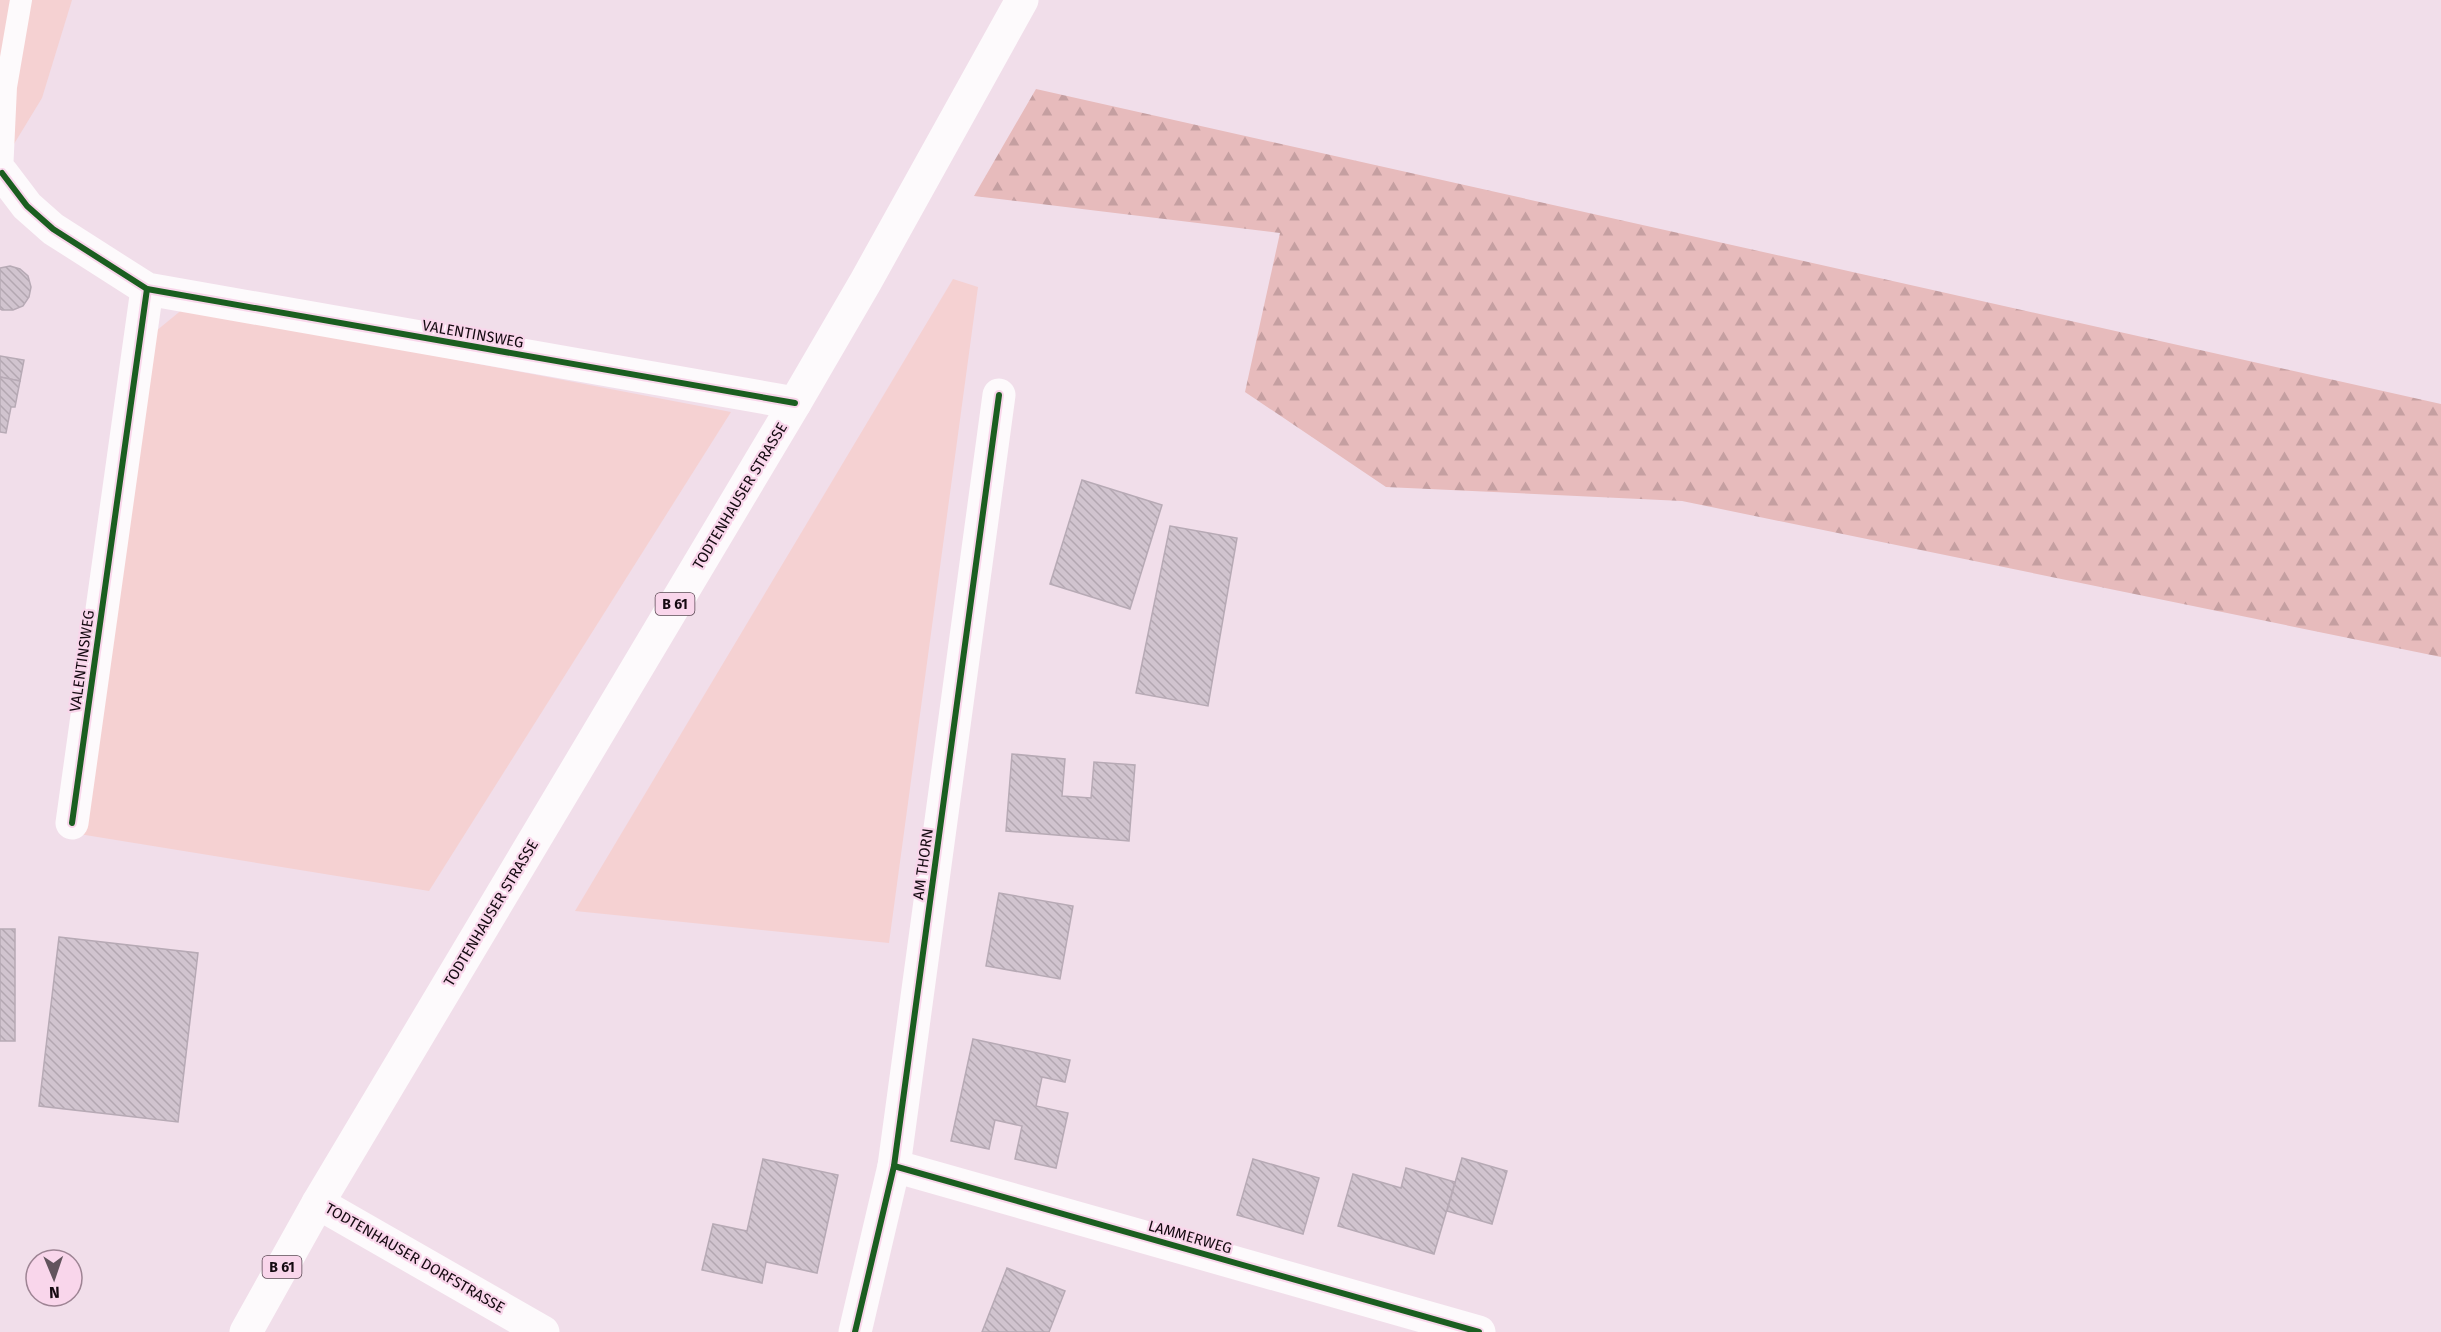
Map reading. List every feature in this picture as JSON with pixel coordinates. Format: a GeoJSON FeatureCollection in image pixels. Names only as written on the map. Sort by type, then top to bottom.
{"type":"FeatureCollection","features":[{"type":"Feature","properties":{"kind":"street","name":"TODTENHAUSER STRASSE"},"geometry":{"type":"LineString","coordinates":[[318,1203],[795,403],[872,271],[1022,0]]}},
{"type":"Feature","properties":{"kind":"street","name":"VALENTINSWEG"},"geometry":{"type":"LineString","coordinates":[[2,173],[27,206],[53,229],[147,289],[795,403]]}},
{"type":"Feature","properties":{"kind":"street","name":"VALENTINSWEG"},"geometry":{"type":"LineString","coordinates":[[72,823],[147,289]]}},
{"type":"Feature","properties":{"kind":"street","name":"AM THORN"},"geometry":{"type":"LineString","coordinates":[[855,1332],[894,1166],[999,395]]}},
{"type":"Feature","properties":{"kind":"street","name":"LAMMERWEG"},"geometry":{"type":"LineString","coordinates":[[894,1166],[1479,1332]]}},
{"type":"Feature","properties":{"kind":"street","name":"B 61"},"geometry":{"type":"LineString","coordinates":[[246,1332],[318,1203]]}},
{"type":"Feature","properties":{"kind":"street","name":"TODTENHAUSER DORFSTRASSE"},"geometry":{"type":"LineString","coordinates":[[318,1203],[543,1332]]}},
{"type":"Feature","properties":{"kind":"lane","name":"VALENTINSWEG"},"geometry":{"type":"LineString","coordinates":[[2,173],[6,87],[21,0]]}},
{"type":"Feature","properties":{"kind":"shaded area"},"geometry":{"type":"Polygon","coordinates":[[[0,0],[72,0],[42,98],[0,167],[0,0]]]}},
{"type":"Feature","properties":{"kind":"shaded area"},"geometry":{"type":"Polygon","coordinates":[[[953,279],[978,287],[889,943],[575,911],[953,279]]]}},
{"type":"Feature","properties":{"kind":"shaded area"},"geometry":{"type":"Polygon","coordinates":[[[184,308],[731,412],[429,891],[79,834],[150,336],[184,308]]]}},
{"type":"Feature","properties":{"kind":"green space"},"geometry":{"type":"Polygon","coordinates":[[[1036,89],[2441,404],[2441,657],[1682,501],[1386,487],[1245,392],[1280,233],[974,196],[1036,89]]]}},
{"type":"Feature","properties":{"kind":"building"},"geometry":{"type":"Polygon","coordinates":[[[10,266],[20,269],[28,276],[31,287],[29,297],[23,306],[13,310],[2,310],[0,309],[0,268],[10,266]]]}},
{"type":"Feature","properties":{"kind":"building"},"geometry":{"type":"Polygon","coordinates":[[[0,356],[24,360],[20,381],[0,377],[0,356]]]}},
{"type":"Feature","properties":{"kind":"building"},"geometry":{"type":"Polygon","coordinates":[[[0,377],[20,381],[15,407],[11,407],[6,433],[0,432],[0,377]]]}},
{"type":"Feature","properties":{"kind":"building"},"geometry":{"type":"Polygon","coordinates":[[[1082,480],[1162,505],[1130,609],[1050,584],[1082,480]]]}},
{"type":"Feature","properties":{"kind":"building"},"geometry":{"type":"Polygon","coordinates":[[[1170,526],[1237,538],[1208,706],[1136,693],[1170,526]]]}},
{"type":"Feature","properties":{"kind":"building"},"geometry":{"type":"Polygon","coordinates":[[[1012,754],[1065,759],[1062,796],[1091,798],[1094,762],[1135,765],[1129,841],[1006,831],[1012,754]]]}},
{"type":"Feature","properties":{"kind":"building"},"geometry":{"type":"Polygon","coordinates":[[[999,893],[1073,906],[1060,979],[986,966],[999,893]]]}},
{"type":"Feature","properties":{"kind":"building"},"geometry":{"type":"Polygon","coordinates":[[[0,929],[15,929],[15,1041],[0,1041],[0,929]]]}},
{"type":"Feature","properties":{"kind":"building"},"geometry":{"type":"Polygon","coordinates":[[[59,937],[198,953],[178,1122],[39,1106],[59,937]]]}},
{"type":"Feature","properties":{"kind":"building"},"geometry":{"type":"Polygon","coordinates":[[[973,1039],[1070,1060],[1065,1082],[1042,1077],[1036,1106],[1068,1113],[1056,1168],[1015,1159],[1022,1126],[995,1120],[989,1149],[951,1141],[973,1039]]]}},
{"type":"Feature","properties":{"kind":"building"},"geometry":{"type":"Polygon","coordinates":[[[1462,1158],[1507,1171],[1492,1224],[1447,1211],[1462,1158]]]}},
{"type":"Feature","properties":{"kind":"building"},"geometry":{"type":"Polygon","coordinates":[[[763,1159],[838,1175],[817,1273],[766,1262],[762,1283],[702,1270],[713,1224],[747,1231],[763,1159]]]}},
{"type":"Feature","properties":{"kind":"building"},"geometry":{"type":"Polygon","coordinates":[[[1253,1159],[1319,1178],[1303,1234],[1237,1215],[1253,1159]]]}},
{"type":"Feature","properties":{"kind":"building"},"geometry":{"type":"Polygon","coordinates":[[[1406,1168],[1455,1182],[1434,1254],[1338,1226],[1353,1174],[1401,1188],[1406,1168]]]}},
{"type":"Feature","properties":{"kind":"building"},"geometry":{"type":"Polygon","coordinates":[[[1007,1268],[1065,1291],[1049,1332],[982,1332],[1007,1268]]]}},
{"type":"Feature","properties":{"kind":"cycle path"},"geometry":{"type":"LineString","coordinates":[[2,173],[27,206],[53,229],[147,289],[795,403]]}},
{"type":"Feature","properties":{"kind":"cycle path"},"geometry":{"type":"LineString","coordinates":[[72,823],[147,289]]}},
{"type":"Feature","properties":{"kind":"cycle path"},"geometry":{"type":"LineString","coordinates":[[855,1332],[894,1166],[999,395]]}},
{"type":"Feature","properties":{"kind":"cycle path"},"geometry":{"type":"LineString","coordinates":[[894,1166],[1479,1332]]}}]}
